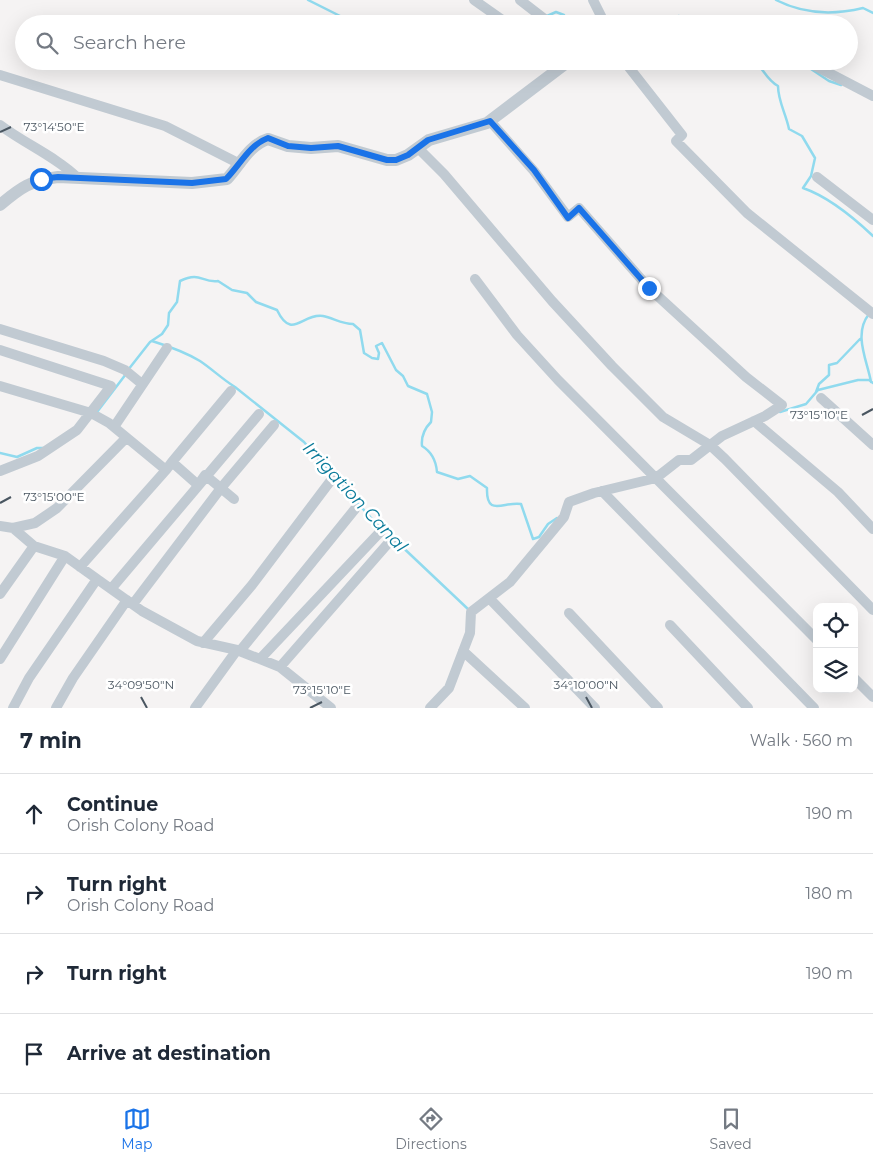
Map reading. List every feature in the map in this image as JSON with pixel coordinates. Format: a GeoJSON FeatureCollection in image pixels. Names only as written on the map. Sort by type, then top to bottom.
{"type":"FeatureCollection","features":[{"type":"Feature","properties":{"kind":"street"},"geometry":{"type":"LineString","coordinates":[[474,0],[495,15]]}},
{"type":"Feature","properties":{"kind":"street"},"geometry":{"type":"LineString","coordinates":[[520,0],[541,15]]}},
{"type":"Feature","properties":{"kind":"street"},"geometry":{"type":"LineString","coordinates":[[593,0],[600,15]]}},
{"type":"Feature","properties":{"kind":"street"},"geometry":{"type":"LineString","coordinates":[[0,204],[25,185],[41,179],[78,178],[192,183],[226,179],[259,142],[268,138],[288,146],[311,148],[338,146],[387,160],[396,160],[428,140],[490,121],[557,70]]}},
{"type":"Feature","properties":{"kind":"street"},"geometry":{"type":"LineString","coordinates":[[631,70],[682,134],[676,142],[747,213],[873,314]]}},
{"type":"Feature","properties":{"kind":"street"},"geometry":{"type":"LineString","coordinates":[[823,70],[873,96]]}},
{"type":"Feature","properties":{"kind":"street"},"geometry":{"type":"LineString","coordinates":[[0,75],[165,126],[240,164]]}},
{"type":"Feature","properties":{"kind":"street"},"geometry":{"type":"LineString","coordinates":[[430,708],[449,688],[470,633],[471,612],[510,582],[564,517],[569,502],[602,491],[656,478],[678,460],[691,460],[722,436],[782,406],[746,377],[649,288],[579,208],[568,218],[534,170],[490,121]]}},
{"type":"Feature","properties":{"kind":"street"},"geometry":{"type":"LineString","coordinates":[[0,125],[22,142],[66,167],[78,178]]}},
{"type":"Feature","properties":{"kind":"street"},"geometry":{"type":"LineString","coordinates":[[418,148],[444,174],[552,301],[663,417],[710,445],[873,610]]}},
{"type":"Feature","properties":{"kind":"street"},"geometry":{"type":"LineString","coordinates":[[817,177],[873,220]]}},
{"type":"Feature","properties":{"kind":"street"},"geometry":{"type":"LineString","coordinates":[[475,279],[523,342],[813,636]]}},
{"type":"Feature","properties":{"kind":"street"},"geometry":{"type":"LineString","coordinates":[[0,329],[104,361],[125,370],[142,384]]}},
{"type":"Feature","properties":{"kind":"street"},"geometry":{"type":"LineString","coordinates":[[114,427],[167,348]]}},
{"type":"Feature","properties":{"kind":"street"},"geometry":{"type":"LineString","coordinates":[[0,350],[111,386],[94,415],[78,430],[38,456],[0,471]]}},
{"type":"Feature","properties":{"kind":"street"},"geometry":{"type":"LineString","coordinates":[[0,386],[94,415],[198,485],[259,414]]}},
{"type":"Feature","properties":{"kind":"street"},"geometry":{"type":"LineString","coordinates":[[80,567],[169,466],[231,391]]}},
{"type":"Feature","properties":{"kind":"street"},"geometry":{"type":"LineString","coordinates":[[821,398],[873,445]]}},
{"type":"Feature","properties":{"kind":"street"},"geometry":{"type":"LineString","coordinates":[[754,421],[838,492],[873,529]]}},
{"type":"Feature","properties":{"kind":"street"},"geometry":{"type":"LineString","coordinates":[[56,708],[73,678],[130,602],[274,425]]}},
{"type":"Feature","properties":{"kind":"street"},"geometry":{"type":"LineString","coordinates":[[0,526],[13,528],[35,523],[57,508],[126,438]]}},
{"type":"Feature","properties":{"kind":"street"},"geometry":{"type":"LineString","coordinates":[[206,475],[234,500]]}},
{"type":"Feature","properties":{"kind":"street"},"geometry":{"type":"LineString","coordinates":[[111,589],[170,521],[206,475]]}},
{"type":"Feature","properties":{"kind":"street"},"geometry":{"type":"LineString","coordinates":[[202,642],[252,585],[332,479]]}},
{"type":"Feature","properties":{"kind":"street"},"geometry":{"type":"LineString","coordinates":[[602,491],[814,708]]}},
{"type":"Feature","properties":{"kind":"street"},"geometry":{"type":"LineString","coordinates":[[195,708],[238,651],[355,509]]}},
{"type":"Feature","properties":{"kind":"street"},"geometry":{"type":"LineString","coordinates":[[13,528],[34,546],[64,556],[130,602],[202,642],[238,651],[280,667],[331,708]]}},
{"type":"Feature","properties":{"kind":"street"},"geometry":{"type":"LineString","coordinates":[[260,659],[382,530]]}},
{"type":"Feature","properties":{"kind":"street"},"geometry":{"type":"LineString","coordinates":[[280,667],[391,540]]}},
{"type":"Feature","properties":{"kind":"street"},"geometry":{"type":"LineString","coordinates":[[0,594],[34,546]]}},
{"type":"Feature","properties":{"kind":"street"},"geometry":{"type":"LineString","coordinates":[[0,659],[64,556]]}},
{"type":"Feature","properties":{"kind":"street"},"geometry":{"type":"LineString","coordinates":[[13,708],[29,678],[97,579]]}},
{"type":"Feature","properties":{"kind":"street"},"geometry":{"type":"LineString","coordinates":[[489,598],[595,708]]}},
{"type":"Feature","properties":{"kind":"street"},"geometry":{"type":"LineString","coordinates":[[569,613],[658,708]]}},
{"type":"Feature","properties":{"kind":"street"},"geometry":{"type":"LineString","coordinates":[[670,625],[748,708]]}},
{"type":"Feature","properties":{"kind":"street"},"geometry":{"type":"LineString","coordinates":[[463,651],[525,708]]}},
{"type":"Feature","properties":{"kind":"street"},"geometry":{"type":"LineString","coordinates":[[858,682],[873,697]]}},
{"type":"Feature","properties":{"kind":"waterway"},"geometry":{"type":"LineString","coordinates":[[308,0],[338,15]]}},
{"type":"Feature","properties":{"kind":"waterway","name":"Irrigation Canal"},"geometry":{"type":"LineString","coordinates":[[776,0],[808,11],[841,12],[863,8],[873,13]]}},
{"type":"Feature","properties":{"kind":"waterway"},"geometry":{"type":"LineString","coordinates":[[549,15],[556,12],[564,15]]}},
{"type":"Feature","properties":{"kind":"waterway"},"geometry":{"type":"LineString","coordinates":[[762,70],[778,86],[779,97],[789,129],[802,136],[815,158],[811,176],[803,188],[840,208],[873,236]]}},
{"type":"Feature","properties":{"kind":"waterway"},"geometry":{"type":"LineString","coordinates":[[812,70],[829,81],[841,85]]}},
{"type":"Feature","properties":{"kind":"waterway","name":"Irrigation Canal"},"geometry":{"type":"LineString","coordinates":[[128,370],[150,342],[162,334],[168,325],[169,313],[177,302],[180,281],[187,278],[197,277],[218,281],[232,290],[247,293],[256,302],[277,310],[282,319],[288,324],[298,324],[316,316],[353,324],[360,330],[364,353],[378,359],[379,353],[376,346],[382,343],[396,370],[403,376],[408,386],[427,394],[432,412],[431,422],[425,430],[422,446],[433,457],[437,472],[458,479],[470,476],[487,488],[487,497],[493,505],[521,504],[533,539],[539,537],[548,524],[557,518]]}},
{"type":"Feature","properties":{"kind":"waterway"},"geometry":{"type":"LineString","coordinates":[[869,314],[862,330],[862,347],[871,382]]}},
{"type":"Feature","properties":{"kind":"waterway"},"geometry":{"type":"LineString","coordinates":[[816,392],[819,384],[829,375],[829,365],[837,363],[860,339]]}},
{"type":"Feature","properties":{"kind":"waterway","name":"Irrigation Canal"},"geometry":{"type":"LineString","coordinates":[[152,341],[194,358],[235,387],[304,442],[332,475]]}},
{"type":"Feature","properties":{"kind":"waterway","name":"Irrigation Canal"},"geometry":{"type":"LineString","coordinates":[[97,412],[126,374]]}},
{"type":"Feature","properties":{"kind":"waterway","name":"Irrigation Canal"},"geometry":{"type":"LineString","coordinates":[[780,412],[806,404],[818,390],[858,380],[869,380],[873,383]]}},
{"type":"Feature","properties":{"kind":"waterway","name":"Irrigation Canal"},"geometry":{"type":"LineString","coordinates":[[0,453],[17,457],[37,448],[43,448]]}},
{"type":"Feature","properties":{"kind":"waterway","name":"Irrigation Canal"},"geometry":{"type":"LineString","coordinates":[[336,479],[381,529]]}},
{"type":"Feature","properties":{"kind":"waterway","name":"Irrigation Canal"},"geometry":{"type":"LineString","coordinates":[[395,540],[469,610]]}},
{"type":"Feature","properties":{"kind":"route"},"geometry":{"type":"LineString","coordinates":[[41,179],[58,177],[192,183],[226,179],[237,168],[248,152],[259,142],[268,138],[288,146],[311,148],[338,146],[387,160],[396,160],[408,155],[428,140],[490,121],[534,170],[568,218],[579,208],[649,288]]}}]}
